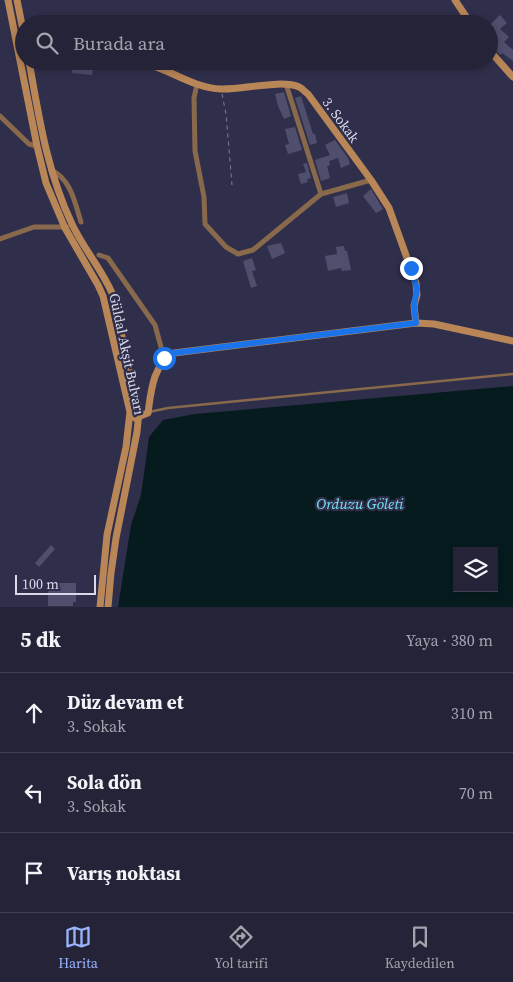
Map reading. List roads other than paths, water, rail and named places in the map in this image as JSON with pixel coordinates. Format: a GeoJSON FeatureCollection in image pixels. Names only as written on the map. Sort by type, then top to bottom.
{"type":"FeatureCollection","features":[{"type":"Feature","properties":{"kind":"main road"},"geometry":{"type":"LineString","coordinates":[[2,0],[9,3],[16,15]]}},
{"type":"Feature","properties":{"kind":"main road"},"geometry":{"type":"LineString","coordinates":[[17,0],[20,15]]}},
{"type":"Feature","properties":{"kind":"main road"},"geometry":{"type":"LineString","coordinates":[[455,0],[466,15]]}},
{"type":"Feature","properties":{"kind":"main road","name":"Güldal Akşit Bulvarı"},"geometry":{"type":"LineString","coordinates":[[9,3],[15,34]]}},
{"type":"Feature","properties":{"kind":"main road"},"geometry":{"type":"LineString","coordinates":[[498,60],[513,77]]}},
{"type":"Feature","properties":{"kind":"main road","name":"Güldal Akşit Bulvarı"},"geometry":{"type":"LineString","coordinates":[[22,70],[46,183],[65,228],[103,296],[127,398],[130,419],[126,447],[107,535],[100,607]]}},
{"type":"Feature","properties":{"kind":"main road","name":"Güldal Akşit Bulvarı"},"geometry":{"type":"LineString","coordinates":[[31,70],[44,145],[51,170],[72,225],[112,293],[139,417],[115,547],[108,607]]}},
{"type":"Feature","properties":{"kind":"main road","name":"3. Sokak"},"geometry":{"type":"LineString","coordinates":[[165,70],[197,84],[220,89],[286,84],[299,87],[308,94],[371,180],[389,208],[415,278],[417,289],[414,306],[416,323]]}},
{"type":"Feature","properties":{"kind":"main road"},"geometry":{"type":"LineString","coordinates":[[130,419],[148,413],[154,380],[164,358],[174,353],[416,323],[434,324],[513,341]]}},
{"type":"Feature","properties":{"kind":"street"},"geometry":{"type":"LineString","coordinates":[[197,84],[194,98],[195,151],[204,197],[205,224],[226,247],[238,254],[253,250],[321,194],[371,180]]}},
{"type":"Feature","properties":{"kind":"street"},"geometry":{"type":"LineString","coordinates":[[286,84],[321,194]]}},
{"type":"Feature","properties":{"kind":"street"},"geometry":{"type":"LineString","coordinates":[[0,116],[29,144],[37,146]]}},
{"type":"Feature","properties":{"kind":"street"},"geometry":{"type":"LineString","coordinates":[[51,170],[64,178],[72,194],[81,222]]}},
{"type":"Feature","properties":{"kind":"street"},"geometry":{"type":"LineString","coordinates":[[0,239],[34,227],[65,228],[72,225]]}},
{"type":"Feature","properties":{"kind":"street"},"geometry":{"type":"LineString","coordinates":[[99,255],[108,258],[155,325],[164,358]]}},
{"type":"Feature","properties":{"kind":"lane"},"geometry":{"type":"LineString","coordinates":[[148,413],[168,408],[513,374]]}},
{"type":"Feature","properties":{"kind":"water","name":"Orduzu Göleti"},"geometry":{"type":"Polygon","coordinates":[[[513,386],[513,607],[118,607],[131,525],[141,495],[149,437],[163,420],[195,414],[513,386]]]}}]}
